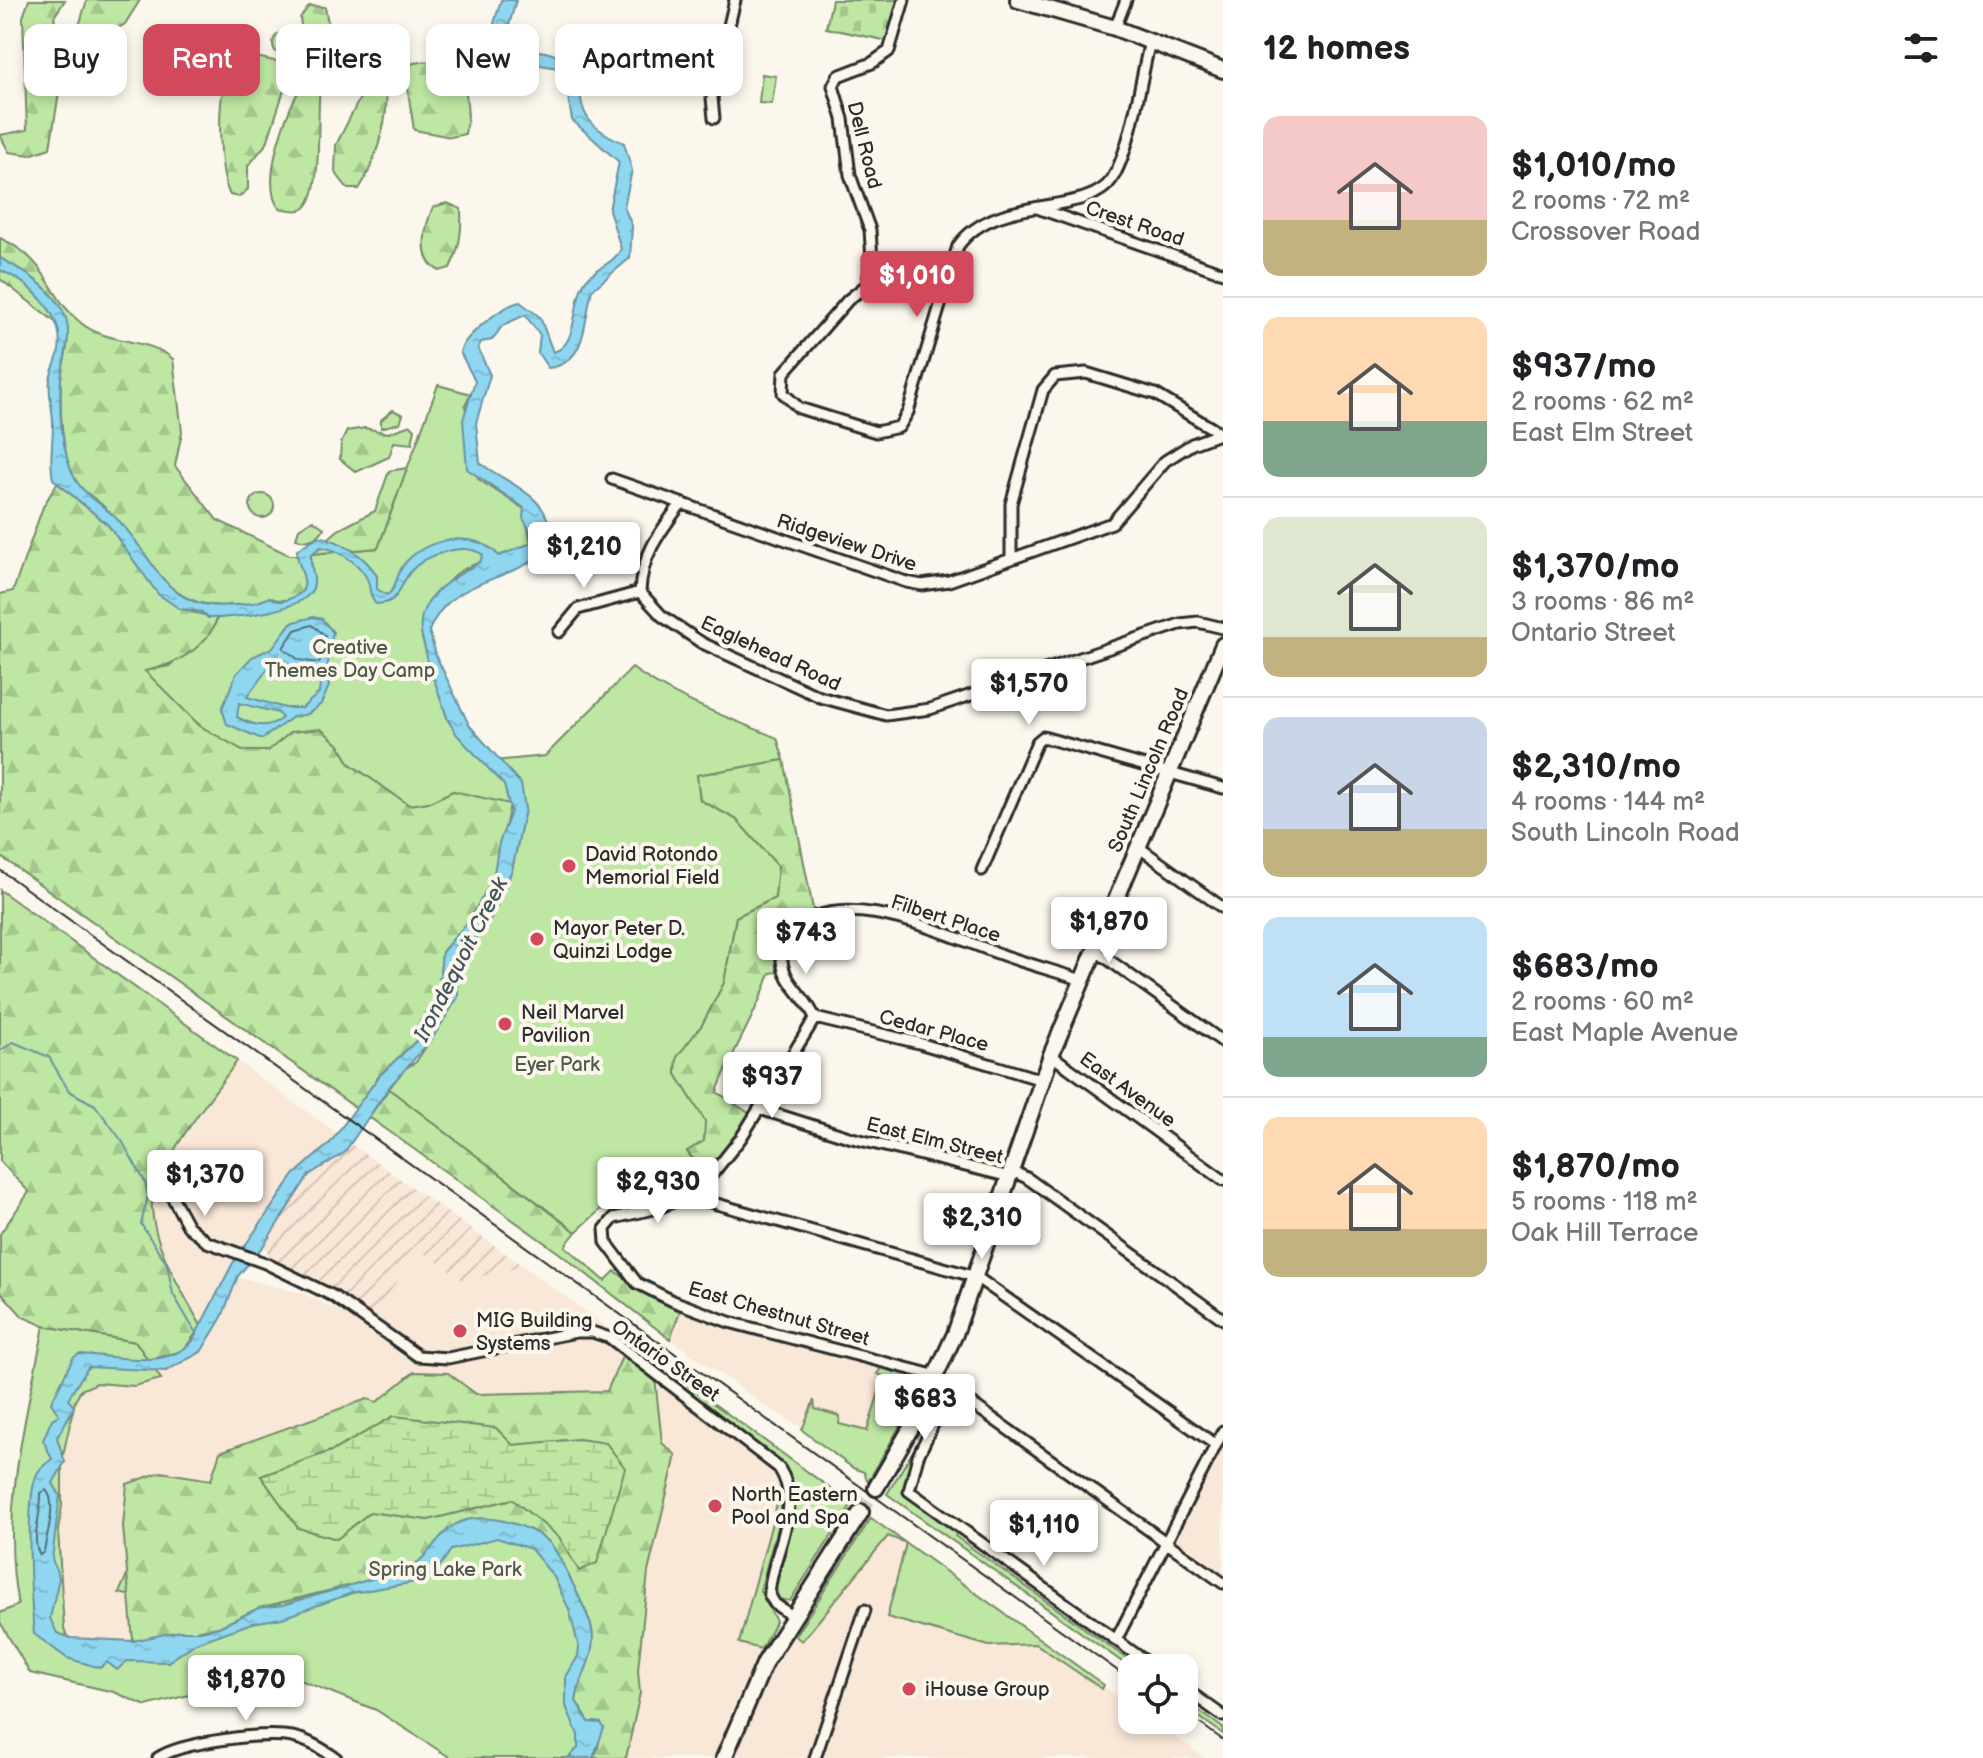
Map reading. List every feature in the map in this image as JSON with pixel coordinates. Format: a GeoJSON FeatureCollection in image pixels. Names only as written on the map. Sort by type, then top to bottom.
{"type":"FeatureCollection","features":[{"type":"Feature","properties":{"kind":"street"},"geometry":{"type":"LineString","coordinates":[[714,118],[712,98],[735,0]]}},
{"type":"Feature","properties":{"kind":"street","name":"Dell Road"},"geometry":{"type":"LineString","coordinates":[[867,285],[872,260],[870,230],[850,175],[843,119],[833,86],[838,76],[872,63],[889,51],[904,0]]}},
{"type":"Feature","properties":{"kind":"street"},"geometry":{"type":"LineString","coordinates":[[1018,0],[1115,28],[1223,70]]}},
{"type":"Feature","properties":{"kind":"street"},"geometry":{"type":"LineString","coordinates":[[1115,28],[1126,0]]}},
{"type":"Feature","properties":{"kind":"street"},"geometry":{"type":"LineString","coordinates":[[947,277],[867,285],[848,300],[789,362],[782,389],[786,398],[799,408],[886,432],[899,427],[908,412],[958,246],[978,224],[1000,215],[1097,193],[1110,182],[1124,146],[1150,41]]}},
{"type":"Feature","properties":{"kind":"street","name":"Crest Road"},"geometry":{"type":"LineString","coordinates":[[1034,207],[1223,273]]}},
{"type":"Feature","properties":{"kind":"street"},"geometry":{"type":"LineString","coordinates":[[1011,559],[1011,504],[1043,390],[1055,376],[1086,373],[1155,394],[1221,435]]}},
{"type":"Feature","properties":{"kind":"street","name":"Ridgeview Drive"},"geometry":{"type":"LineString","coordinates":[[612,479],[914,584],[949,581],[1112,523],[1165,461],[1192,444],[1221,435]]}},
{"type":"Feature","properties":{"kind":"street"},"geometry":{"type":"LineString","coordinates":[[559,632],[578,609],[640,592],[640,579],[652,545],[680,505]]}},
{"type":"Feature","properties":{"kind":"street","name":"Eaglehead Road"},"geometry":{"type":"LineString","coordinates":[[640,592],[662,616],[702,643],[820,697],[886,715],[930,709],[1180,624],[1198,622],[1223,628]]}},
{"type":"Feature","properties":{"kind":"street","name":"South Lincoln Road"},"geometry":{"type":"LineString","coordinates":[[876,1488],[937,1376],[976,1277],[1051,1055],[1221,654]]}},
{"type":"Feature","properties":{"kind":"street"},"geometry":{"type":"LineString","coordinates":[[982,870],[1040,739],[1053,737],[1223,788]]}},
{"type":"Feature","properties":{"kind":"street"},"geometry":{"type":"LineString","coordinates":[[1137,846],[1223,908]]}},
{"type":"Feature","properties":{"kind":"street","name":"Filbert Place"},"geometry":{"type":"LineString","coordinates":[[815,1018],[786,975],[782,950],[799,927],[819,916],[838,912],[881,914],[1082,980]]}},
{"type":"Feature","properties":{"kind":"street"},"geometry":{"type":"LineString","coordinates":[[1095,950],[1223,1042]]}},
{"type":"Feature","properties":{"kind":"street"},"geometry":{"type":"LineString","coordinates":[[815,1018],[760,1109],[726,1157],[692,1197],[976,1277],[1216,1445]]}},
{"type":"Feature","properties":{"kind":"street","name":"Cedar Place"},"geometry":{"type":"LineString","coordinates":[[815,1018],[919,1043],[1042,1080]]}},
{"type":"Feature","properties":{"kind":"street","name":"East Avenue"},"geometry":{"type":"LineString","coordinates":[[1051,1055],[1223,1180]]}},
{"type":"Feature","properties":{"kind":"street","name":"East Elm Street"},"geometry":{"type":"LineString","coordinates":[[760,1109],[852,1138],[1027,1178],[1223,1319]]}},
{"type":"Feature","properties":{"kind":"street","name":"Ontario Street"},"geometry":{"type":"LineString","coordinates":[[169,1191],[188,1226],[207,1242],[258,1261],[333,1296],[424,1358],[448,1358],[576,1332],[592,1332],[610,1338],[759,1449],[784,1475],[791,1504],[769,1594],[775,1604],[792,1616]]}},
{"type":"Feature","properties":{"kind":"street","name":"East Chestnut Street"},"geometry":{"type":"LineString","coordinates":[[692,1197],[608,1222],[606,1242],[637,1283],[673,1301],[729,1322],[937,1376]]}},
{"type":"Feature","properties":{"kind":"street"},"geometry":{"type":"LineString","coordinates":[[1136,1654],[912,1494],[908,1487],[927,1434],[951,1392],[1223,1583]]}},
{"type":"Feature","properties":{"kind":"street"},"geometry":{"type":"LineString","coordinates":[[1116,1640],[1223,1431]]}},
{"type":"Feature","properties":{"kind":"street"},"geometry":{"type":"LineString","coordinates":[[724,1758],[747,1698],[792,1616],[861,1512]]}},
{"type":"Feature","properties":{"kind":"street"},"geometry":{"type":"LineString","coordinates":[[815,1758],[865,1610]]}},
{"type":"Feature","properties":{"kind":"street"},"geometry":{"type":"LineString","coordinates":[[1198,1698],[1223,1716]]}},
{"type":"Feature","properties":{"kind":"street"},"geometry":{"type":"LineString","coordinates":[[158,1758],[187,1746],[278,1736],[310,1743],[336,1758]]}},
{"type":"Feature","properties":{"kind":"shaded area"},"geometry":{"type":"Polygon","coordinates":[[[237,1061],[338,1134],[294,1175],[233,1263],[201,1326],[160,1245],[151,1206],[163,1169],[237,1061]]]}},
{"type":"Feature","properties":{"kind":"shaded area"},"geometry":{"type":"Polygon","coordinates":[[[351,1144],[523,1266],[464,1281],[420,1250],[373,1316],[272,1261],[264,1245],[288,1205],[309,1175],[334,1161],[351,1144]]]}},
{"type":"Feature","properties":{"kind":"shaded area"},"geometry":{"type":"Polygon","coordinates":[[[420,1250],[464,1281],[523,1266],[628,1342],[607,1391],[476,1394],[448,1373],[414,1372],[377,1402],[367,1400],[220,1452],[211,1480],[161,1472],[123,1526],[133,1641],[71,1638],[57,1633],[52,1559],[61,1448],[68,1399],[83,1372],[166,1371],[186,1363],[211,1338],[237,1277],[304,1294],[367,1324],[420,1250]]]}},
{"type":"Feature","properties":{"kind":"shaded area"},"geometry":{"type":"Polygon","coordinates":[[[680,1311],[882,1367],[879,1370],[884,1376],[867,1431],[838,1424],[840,1416],[814,1409],[815,1400],[802,1428],[766,1406],[670,1339],[680,1311]]]}},
{"type":"Feature","properties":{"kind":"shaded area"},"geometry":{"type":"Polygon","coordinates":[[[655,1378],[770,1468],[781,1490],[739,1643],[761,1649],[735,1703],[715,1758],[626,1758],[640,1694],[638,1671],[648,1572],[676,1455],[662,1443],[655,1378]]]}},
{"type":"Feature","properties":{"kind":"shaded area"},"geometry":{"type":"Polygon","coordinates":[[[1223,1441],[1223,1577],[1174,1539],[1223,1441]]]}},
{"type":"Feature","properties":{"kind":"shaded area"},"geometry":{"type":"Polygon","coordinates":[[[888,1536],[906,1543],[887,1617],[989,1646],[1036,1644],[1118,1696],[1118,1734],[1172,1734],[1205,1758],[734,1758],[761,1687],[792,1634],[802,1640],[888,1536]]]}},
{"type":"Feature","properties":{"kind":"green space"},"geometry":{"type":"Polygon","coordinates":[[[29,0],[65,0],[54,17],[55,24],[24,24],[24,45],[23,17],[29,0]]]}},
{"type":"Feature","properties":{"kind":"green space"},"geometry":{"type":"Polygon","coordinates":[[[87,0],[140,0],[125,24],[80,24],[87,0]]]}},
{"type":"Feature","properties":{"kind":"green space"},"geometry":{"type":"Polygon","coordinates":[[[832,0],[897,0],[888,41],[826,28],[832,0]]]}},
{"type":"Feature","properties":{"kind":"green space"},"geometry":{"type":"Polygon","coordinates":[[[309,6],[325,7],[329,24],[301,24],[300,18],[309,6]]]}},
{"type":"Feature","properties":{"kind":"green space"},"geometry":{"type":"Polygon","coordinates":[[[260,58],[276,61],[276,96],[282,96],[267,143],[248,166],[248,189],[239,197],[230,195],[223,172],[222,96],[260,96],[260,58]]]}},
{"type":"Feature","properties":{"kind":"green space"},"geometry":{"type":"Polygon","coordinates":[[[426,61],[426,96],[466,96],[465,134],[451,137],[414,130],[409,96],[410,66],[426,61]]]}},
{"type":"Feature","properties":{"kind":"green space"},"geometry":{"type":"Polygon","coordinates":[[[762,74],[776,76],[772,104],[759,103],[762,74]]]}},
{"type":"Feature","properties":{"kind":"green space"},"geometry":{"type":"Polygon","coordinates":[[[26,96],[58,96],[50,148],[30,155],[9,152],[0,135],[27,130],[26,96]]]}},
{"type":"Feature","properties":{"kind":"green space"},"geometry":{"type":"Polygon","coordinates":[[[297,96],[320,96],[314,189],[303,209],[294,211],[279,208],[272,181],[278,144],[297,96]]]}},
{"type":"Feature","properties":{"kind":"green space"},"geometry":{"type":"Polygon","coordinates":[[[386,96],[386,105],[382,130],[364,180],[359,189],[348,189],[335,172],[336,145],[360,98],[386,96]]]}},
{"type":"Feature","properties":{"kind":"green space"},"geometry":{"type":"Polygon","coordinates":[[[447,203],[461,209],[461,233],[450,268],[440,271],[428,259],[424,242],[433,207],[447,203]]]}},
{"type":"Feature","properties":{"kind":"green space"},"geometry":{"type":"Polygon","coordinates":[[[0,238],[30,257],[60,301],[81,323],[103,335],[152,347],[173,359],[182,432],[175,466],[217,520],[289,555],[297,555],[307,581],[299,596],[287,600],[270,597],[235,605],[212,605],[192,600],[161,578],[103,505],[79,486],[67,458],[61,419],[61,379],[67,331],[0,279],[0,238]]]}},
{"type":"Feature","properties":{"kind":"green space"},"geometry":{"type":"Polygon","coordinates":[[[438,385],[471,394],[465,406],[478,479],[524,509],[531,543],[457,573],[441,593],[422,638],[430,662],[429,677],[434,678],[448,720],[483,762],[545,756],[632,668],[684,699],[777,738],[784,760],[697,775],[700,800],[736,819],[778,866],[775,898],[736,917],[724,983],[702,1025],[677,1057],[676,1074],[706,1121],[704,1141],[687,1152],[707,1176],[684,1193],[657,1204],[629,1210],[601,1209],[576,1232],[389,1089],[404,1069],[416,1062],[458,997],[457,973],[467,951],[491,918],[512,870],[525,809],[453,791],[430,802],[409,805],[350,764],[338,744],[291,732],[266,751],[250,752],[233,746],[199,724],[144,671],[169,666],[214,627],[217,618],[271,611],[312,573],[311,554],[378,548],[438,385]]]}},
{"type":"Feature","properties":{"kind":"green space"},"geometry":{"type":"Polygon","coordinates":[[[393,410],[403,415],[400,423],[381,428],[381,420],[393,410]]]}},
{"type":"Feature","properties":{"kind":"green space"},"geometry":{"type":"Polygon","coordinates":[[[411,425],[415,429],[412,444],[394,442],[389,457],[356,472],[340,459],[341,443],[347,431],[365,428],[388,433],[411,425]]]}},
{"type":"Feature","properties":{"kind":"green space"},"geometry":{"type":"Polygon","coordinates":[[[407,468],[378,548],[311,554],[338,530],[375,511],[389,471],[407,468]]]}},
{"type":"Feature","properties":{"kind":"green space"},"geometry":{"type":"Polygon","coordinates":[[[57,483],[108,525],[159,594],[192,612],[217,618],[198,647],[167,665],[145,671],[200,726],[244,751],[268,751],[291,732],[321,729],[338,744],[350,764],[409,805],[430,802],[453,791],[510,804],[496,873],[469,921],[442,952],[438,997],[418,1025],[416,1041],[380,1075],[356,1108],[0,856],[0,594],[13,591],[43,507],[57,483]]]}},
{"type":"Feature","properties":{"kind":"green space"},"geometry":{"type":"Polygon","coordinates":[[[262,494],[270,498],[274,506],[270,514],[262,518],[254,514],[250,506],[254,498],[262,494]]]}},
{"type":"Feature","properties":{"kind":"green space"},"geometry":{"type":"Polygon","coordinates":[[[313,520],[324,528],[319,535],[308,540],[296,538],[299,529],[313,520]]]}},
{"type":"Feature","properties":{"kind":"green space"},"geometry":{"type":"Polygon","coordinates":[[[784,760],[814,914],[790,930],[780,944],[779,972],[770,973],[723,1077],[717,1092],[752,1115],[707,1176],[687,1151],[704,1141],[705,1121],[676,1074],[677,1057],[702,1025],[724,983],[736,917],[775,898],[778,866],[736,819],[700,800],[697,775],[784,760]]]}},
{"type":"Feature","properties":{"kind":"green space"},"geometry":{"type":"Polygon","coordinates":[[[0,890],[237,1061],[172,1154],[154,1192],[152,1208],[158,1239],[170,1269],[201,1326],[183,1351],[148,1360],[136,1342],[44,1326],[23,1317],[0,1291],[0,1234],[29,1192],[0,1161],[0,890]]]}},
{"type":"Feature","properties":{"kind":"green space"},"geometry":{"type":"Polygon","coordinates":[[[389,1089],[576,1232],[565,1246],[605,1281],[615,1271],[651,1298],[680,1311],[670,1339],[559,1253],[369,1117],[389,1089]]]}},
{"type":"Feature","properties":{"kind":"green space","name":"Spring Lake Park"},"geometry":{"type":"Polygon","coordinates":[[[44,1326],[136,1342],[161,1379],[134,1386],[97,1383],[81,1390],[75,1401],[62,1460],[62,1506],[58,1530],[64,1629],[71,1646],[153,1650],[136,1597],[119,1593],[131,1566],[586,1417],[589,1735],[580,1758],[451,1758],[376,1710],[295,1678],[236,1683],[146,1706],[114,1692],[30,1673],[0,1622],[0,1613],[18,1605],[13,1570],[14,1500],[23,1430],[44,1326]]]}},
{"type":"Feature","properties":{"kind":"green space"},"geometry":{"type":"Polygon","coordinates":[[[624,1352],[655,1378],[662,1443],[676,1455],[648,1572],[638,1670],[640,1693],[626,1758],[593,1758],[598,1749],[601,1723],[589,1722],[576,1701],[589,1658],[592,1630],[565,1570],[549,1542],[533,1532],[504,1522],[392,1575],[259,1608],[219,1627],[133,1641],[123,1526],[127,1484],[161,1472],[211,1480],[220,1452],[367,1399],[377,1402],[414,1372],[448,1373],[476,1394],[607,1391],[624,1352]],[[394,1416],[334,1450],[261,1476],[298,1528],[337,1539],[370,1512],[428,1520],[513,1499],[559,1537],[579,1439],[513,1445],[394,1416]]]}},
{"type":"Feature","properties":{"kind":"green space"},"geometry":{"type":"Polygon","coordinates":[[[882,1367],[922,1378],[925,1382],[868,1482],[864,1472],[853,1468],[802,1430],[814,1400],[815,1409],[840,1416],[839,1424],[867,1431],[884,1376],[877,1374],[882,1367]]]}},
{"type":"Feature","properties":{"kind":"green space"},"geometry":{"type":"Polygon","coordinates":[[[670,1372],[852,1504],[790,1601],[778,1599],[776,1587],[794,1512],[794,1497],[785,1466],[679,1387],[670,1372]]]}},
{"type":"Feature","properties":{"kind":"green space"},"geometry":{"type":"Polygon","coordinates":[[[394,1416],[496,1428],[513,1445],[579,1439],[606,1443],[625,1468],[597,1563],[579,1571],[559,1537],[512,1499],[428,1520],[370,1512],[337,1539],[298,1528],[261,1476],[334,1450],[394,1416]]]}},
{"type":"Feature","properties":{"kind":"green space"},"geometry":{"type":"Polygon","coordinates":[[[919,1441],[904,1487],[907,1496],[957,1532],[955,1536],[1120,1654],[1118,1659],[887,1494],[919,1441]]]}},
{"type":"Feature","properties":{"kind":"green space"},"geometry":{"type":"Polygon","coordinates":[[[781,1490],[781,1513],[760,1591],[776,1621],[761,1649],[739,1643],[781,1490]]]}},
{"type":"Feature","properties":{"kind":"green space"},"geometry":{"type":"Polygon","coordinates":[[[871,1518],[906,1543],[888,1536],[802,1641],[795,1636],[871,1518]]]}},
{"type":"Feature","properties":{"kind":"green space"},"geometry":{"type":"Polygon","coordinates":[[[906,1543],[1104,1685],[1102,1689],[1036,1644],[989,1646],[887,1617],[906,1543]]]}},
{"type":"Feature","properties":{"kind":"green space"},"geometry":{"type":"Polygon","coordinates":[[[1198,1710],[1223,1728],[1223,1734],[1198,1716],[1198,1710]]]}},
{"type":"Feature","properties":{"kind":"water"},"geometry":{"type":"Polygon","coordinates":[[[501,0],[516,0],[509,24],[494,24],[501,0]]]}},
{"type":"Feature","properties":{"kind":"water"},"geometry":{"type":"Polygon","coordinates":[[[539,51],[555,56],[555,68],[539,65],[539,51]]]}},
{"type":"Feature","properties":{"kind":"water","name":"Irondequoit Creek"},"geometry":{"type":"Polygon","coordinates":[[[568,96],[580,96],[584,112],[591,122],[624,143],[632,170],[624,207],[632,226],[630,258],[592,290],[582,338],[571,358],[561,365],[548,368],[538,353],[540,335],[525,315],[503,325],[492,340],[481,342],[478,348],[490,375],[476,423],[480,463],[536,501],[549,524],[550,539],[541,554],[527,564],[456,597],[440,611],[429,631],[436,656],[469,725],[521,784],[525,809],[512,870],[491,918],[467,951],[457,973],[458,997],[432,1039],[390,1086],[344,1153],[309,1175],[264,1245],[238,1276],[222,1317],[201,1352],[166,1371],[88,1367],[68,1399],[74,1407],[57,1438],[65,1462],[53,1483],[60,1495],[52,1559],[59,1578],[50,1618],[57,1633],[71,1638],[133,1641],[179,1631],[219,1627],[259,1608],[283,1605],[412,1567],[450,1528],[466,1520],[504,1521],[540,1535],[549,1542],[566,1569],[590,1623],[592,1649],[576,1701],[589,1722],[601,1723],[604,1728],[593,1758],[568,1758],[578,1748],[578,1735],[566,1706],[566,1677],[579,1648],[569,1609],[554,1577],[531,1549],[497,1538],[451,1550],[435,1573],[421,1581],[352,1593],[282,1618],[252,1623],[196,1643],[168,1662],[127,1661],[117,1670],[107,1662],[100,1668],[67,1658],[34,1634],[31,1503],[39,1470],[52,1459],[43,1440],[52,1419],[59,1415],[51,1403],[73,1358],[79,1354],[153,1359],[180,1351],[192,1342],[233,1263],[294,1175],[330,1143],[380,1075],[416,1041],[418,1025],[438,997],[442,952],[469,921],[493,879],[499,843],[511,812],[504,785],[457,735],[448,720],[434,679],[429,677],[421,632],[421,619],[431,598],[449,581],[480,562],[483,555],[466,549],[435,555],[411,571],[395,598],[376,604],[367,579],[357,565],[340,553],[321,547],[311,554],[314,584],[310,594],[300,601],[268,612],[219,618],[208,618],[202,612],[180,609],[158,594],[108,525],[53,479],[50,385],[59,350],[56,324],[51,312],[33,291],[0,270],[0,258],[45,288],[64,313],[68,338],[60,399],[63,439],[71,471],[82,488],[120,522],[178,593],[193,601],[212,605],[257,602],[270,597],[283,601],[298,595],[303,590],[304,578],[297,550],[318,536],[335,541],[360,556],[377,576],[377,589],[387,595],[405,563],[414,554],[438,542],[465,539],[489,547],[499,556],[531,543],[532,535],[523,518],[524,508],[467,469],[463,420],[475,381],[460,352],[485,322],[520,302],[540,317],[553,352],[561,349],[570,334],[582,287],[621,249],[609,210],[619,162],[572,120],[568,96]]]}},
{"type":"Feature","properties":{"kind":"water"},"geometry":{"type":"Polygon","coordinates":[[[313,617],[322,619],[333,632],[327,669],[329,686],[321,704],[308,714],[293,717],[262,739],[227,724],[222,709],[236,674],[252,657],[272,648],[291,623],[313,617]],[[277,656],[247,697],[285,708],[302,708],[319,693],[321,677],[316,670],[296,668],[277,656]],[[239,703],[237,717],[248,722],[265,725],[282,718],[278,713],[239,703]]]}},
{"type":"Feature","properties":{"kind":"waterway"},"geometry":{"type":"LineString","coordinates":[[0,1051],[13,1042],[49,1057],[69,1091],[95,1105],[122,1141],[145,1182],[148,1196],[141,1224],[167,1264],[173,1294],[197,1335]]}},
{"type":"Feature","properties":{"kind":"tunnel"},"geometry":{"type":"LineString","coordinates":[[861,1512],[876,1488]]}},
{"type":"Feature","properties":{"kind":"railway"},"geometry":{"type":"LineString","coordinates":[[0,870],[1118,1671]]}},
{"type":"Feature","properties":{"kind":"railway"},"geometry":{"type":"LineString","coordinates":[[1198,1722],[1223,1740]]}},
{"type":"Feature","properties":{"kind":"place","name":"David Rotondo Memorial Field"},"geometry":{"type":"Point","coordinates":[569,866]}},
{"type":"Feature","properties":{"kind":"place","name":"Mayor Peter D. Quinzi Lodge"},"geometry":{"type":"Point","coordinates":[537,939]}},
{"type":"Feature","properties":{"kind":"place","name":"Neil Marvel Pavilion"},"geometry":{"type":"Point","coordinates":[505,1024]}},
{"type":"Feature","properties":{"kind":"place","name":"MIG Building Systems"},"geometry":{"type":"Point","coordinates":[460,1331]}},
{"type":"Feature","properties":{"kind":"place","name":"North Eastern Pool and Spa"},"geometry":{"type":"Point","coordinates":[715,1506]}},
{"type":"Feature","properties":{"kind":"place","name":"iHouse Group"},"geometry":{"type":"Point","coordinates":[909,1689]}},
{"type":"Feature","properties":{"kind":"park label","name":"Creative Themes Day Camp"},"geometry":{"type":"Point","coordinates":[350,658]}},
{"type":"Feature","properties":{"kind":"park label","name":"Eyer Park"},"geometry":{"type":"Point","coordinates":[557,1064]}}]}
